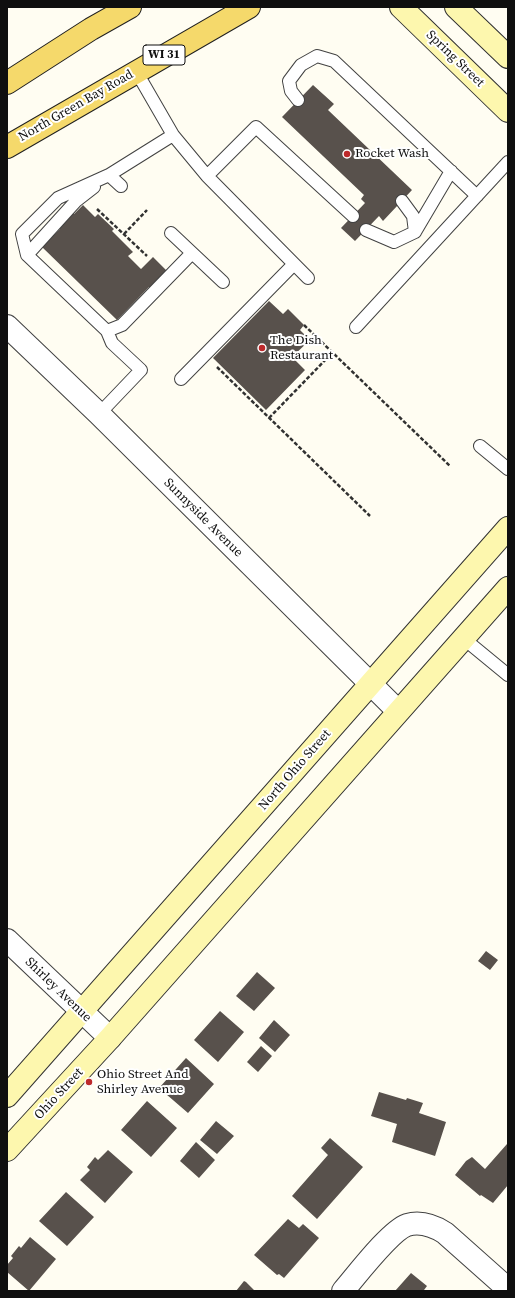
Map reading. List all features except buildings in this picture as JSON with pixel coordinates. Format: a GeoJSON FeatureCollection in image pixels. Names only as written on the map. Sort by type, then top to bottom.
{"type":"FeatureCollection","features":[{"type":"Feature","properties":{"kind":"main road"},"geometry":{"type":"LineString","coordinates":[[7,83],[91,29],[130,7]]}},
{"type":"Feature","properties":{"kind":"main road","name":"North Green Bay Road"},"geometry":{"type":"LineString","coordinates":[[7,147],[249,7]]}},
{"type":"Feature","properties":{"kind":"street","name":"Spring Street"},"geometry":{"type":"LineString","coordinates":[[401,7],[508,111]]}},
{"type":"Feature","properties":{"kind":"street"},"geometry":{"type":"LineString","coordinates":[[456,7],[508,57]]}},
{"type":"Feature","properties":{"kind":"street","name":"Sunnyside Avenue"},"geometry":{"type":"LineString","coordinates":[[7,326],[99,414],[370,685],[398,711]]}},
{"type":"Feature","properties":{"kind":"street","name":"North Ohio Street"},"geometry":{"type":"LineString","coordinates":[[82,1012],[508,528]]}},
{"type":"Feature","properties":{"kind":"street"},"geometry":{"type":"LineString","coordinates":[[110,1038],[508,588]]}},
{"type":"Feature","properties":{"kind":"street","name":"Shirley Avenue"},"geometry":{"type":"LineString","coordinates":[[7,940],[110,1038]]}},
{"type":"Feature","properties":{"kind":"street"},"geometry":{"type":"LineString","coordinates":[[7,1096],[82,1012]]}},
{"type":"Feature","properties":{"kind":"street","name":"Ohio Street"},"geometry":{"type":"LineString","coordinates":[[7,1150],[110,1038]]}},
{"type":"Feature","properties":{"kind":"street"},"geometry":{"type":"LineString","coordinates":[[343,1291],[396,1232],[408,1225],[420,1224],[437,1228],[445,1233],[508,1289]]}},
{"type":"Feature","properties":{"kind":"lane"},"geometry":{"type":"LineString","coordinates":[[298,100],[291,91],[289,81],[301,65],[317,56],[334,61],[477,196]]}},
{"type":"Feature","properties":{"kind":"lane"},"geometry":{"type":"LineString","coordinates":[[136,71],[173,135],[207,176],[308,278]]}},
{"type":"Feature","properties":{"kind":"lane"},"geometry":{"type":"LineString","coordinates":[[207,176],[256,127],[353,216]]}},
{"type":"Feature","properties":{"kind":"lane"},"geometry":{"type":"LineString","coordinates":[[27,255],[76,201],[109,175],[173,135]]}},
{"type":"Feature","properties":{"kind":"lane"},"geometry":{"type":"LineString","coordinates":[[356,327],[508,162]]}},
{"type":"Feature","properties":{"kind":"lane"},"geometry":{"type":"LineString","coordinates":[[366,230],[394,242],[415,232],[451,171]]}},
{"type":"Feature","properties":{"kind":"lane"},"geometry":{"type":"LineString","coordinates":[[109,175],[121,186]]}},
{"type":"Feature","properties":{"kind":"lane"},"geometry":{"type":"LineString","coordinates":[[99,414],[141,370],[112,343],[107,330],[27,255],[22,234],[58,198],[109,175]]}},
{"type":"Feature","properties":{"kind":"lane"},"geometry":{"type":"LineString","coordinates":[[402,201],[413,216],[415,232]]}},
{"type":"Feature","properties":{"kind":"lane"},"geometry":{"type":"LineString","coordinates":[[171,233],[224,282]]}},
{"type":"Feature","properties":{"kind":"lane"},"geometry":{"type":"LineString","coordinates":[[107,330],[122,325],[192,253]]}},
{"type":"Feature","properties":{"kind":"lane"},"geometry":{"type":"LineString","coordinates":[[181,379],[294,264]]}},
{"type":"Feature","properties":{"kind":"lane"},"geometry":{"type":"LineString","coordinates":[[480,446],[508,469]]}},
{"type":"Feature","properties":{"kind":"lane"},"geometry":{"type":"LineString","coordinates":[[463,638],[508,675]]}},
{"type":"Feature","properties":{"kind":"path"},"geometry":{"type":"LineString","coordinates":[[98,209],[147,256]]}},
{"type":"Feature","properties":{"kind":"path"},"geometry":{"type":"LineString","coordinates":[[124,234],[147,210]]}},
{"type":"Feature","properties":{"kind":"path"},"geometry":{"type":"LineString","coordinates":[[304,325],[450,466]]}},
{"type":"Feature","properties":{"kind":"path"},"geometry":{"type":"LineString","coordinates":[[269,418],[333,352]]}},
{"type":"Feature","properties":{"kind":"path"},"geometry":{"type":"LineString","coordinates":[[216,366],[370,516]]}},
{"type":"Feature","properties":{"kind":"place","name":"Rocket Wash"},"geometry":{"type":"Point","coordinates":[347,154]}},
{"type":"Feature","properties":{"kind":"place","name":"The Dish Restaurant"},"geometry":{"type":"Point","coordinates":[262,348]}},
{"type":"Feature","properties":{"kind":"place","name":"Ohio Street And Shirley Avenue"},"geometry":{"type":"Point","coordinates":[89,1082]}}]}
